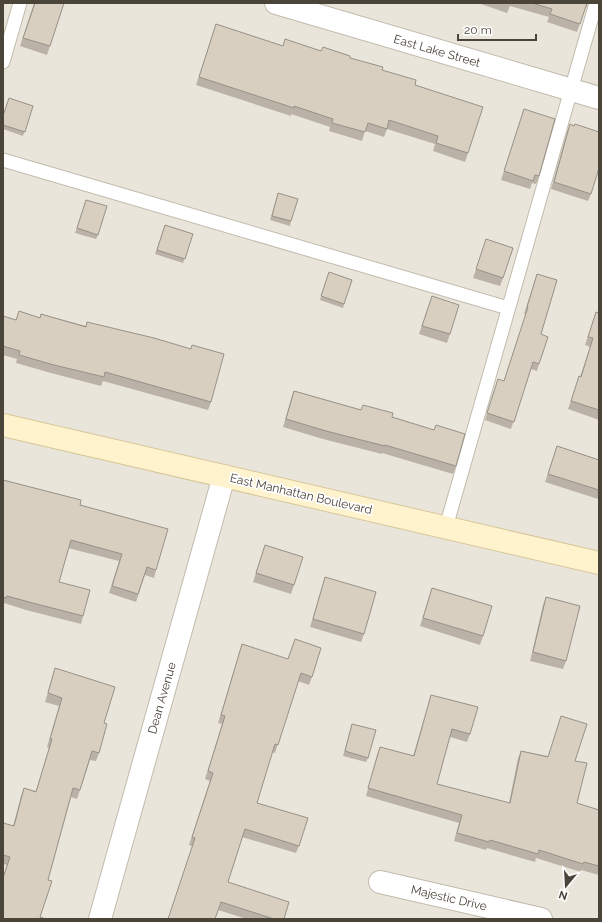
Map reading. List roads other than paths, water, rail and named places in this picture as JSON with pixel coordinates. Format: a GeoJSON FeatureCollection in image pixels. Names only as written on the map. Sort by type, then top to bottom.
{"type":"FeatureCollection","features":[{"type":"Feature","properties":{"kind":"main road","name":"East Manhattan Boulevard"},"geometry":{"type":"LineString","coordinates":[[3,425],[599,563]]}},
{"type":"Feature","properties":{"kind":"street","name":"East Lake Street"},"geometry":{"type":"LineString","coordinates":[[276,3],[599,98]]}},
{"type":"Feature","properties":{"kind":"street","name":"Dean Avenue"},"geometry":{"type":"LineString","coordinates":[[100,919],[224,476]]}},
{"type":"Feature","properties":{"kind":"street","name":"Majestic Drive"},"geometry":{"type":"LineString","coordinates":[[380,882],[541,919]]}},
{"type":"Feature","properties":{"kind":"lane"},"geometry":{"type":"LineString","coordinates":[[3,62],[20,3]]}},
{"type":"Feature","properties":{"kind":"lane"},"geometry":{"type":"LineString","coordinates":[[446,527],[596,3]]}},
{"type":"Feature","properties":{"kind":"lane"},"geometry":{"type":"LineString","coordinates":[[3,160],[508,308]]}}]}
